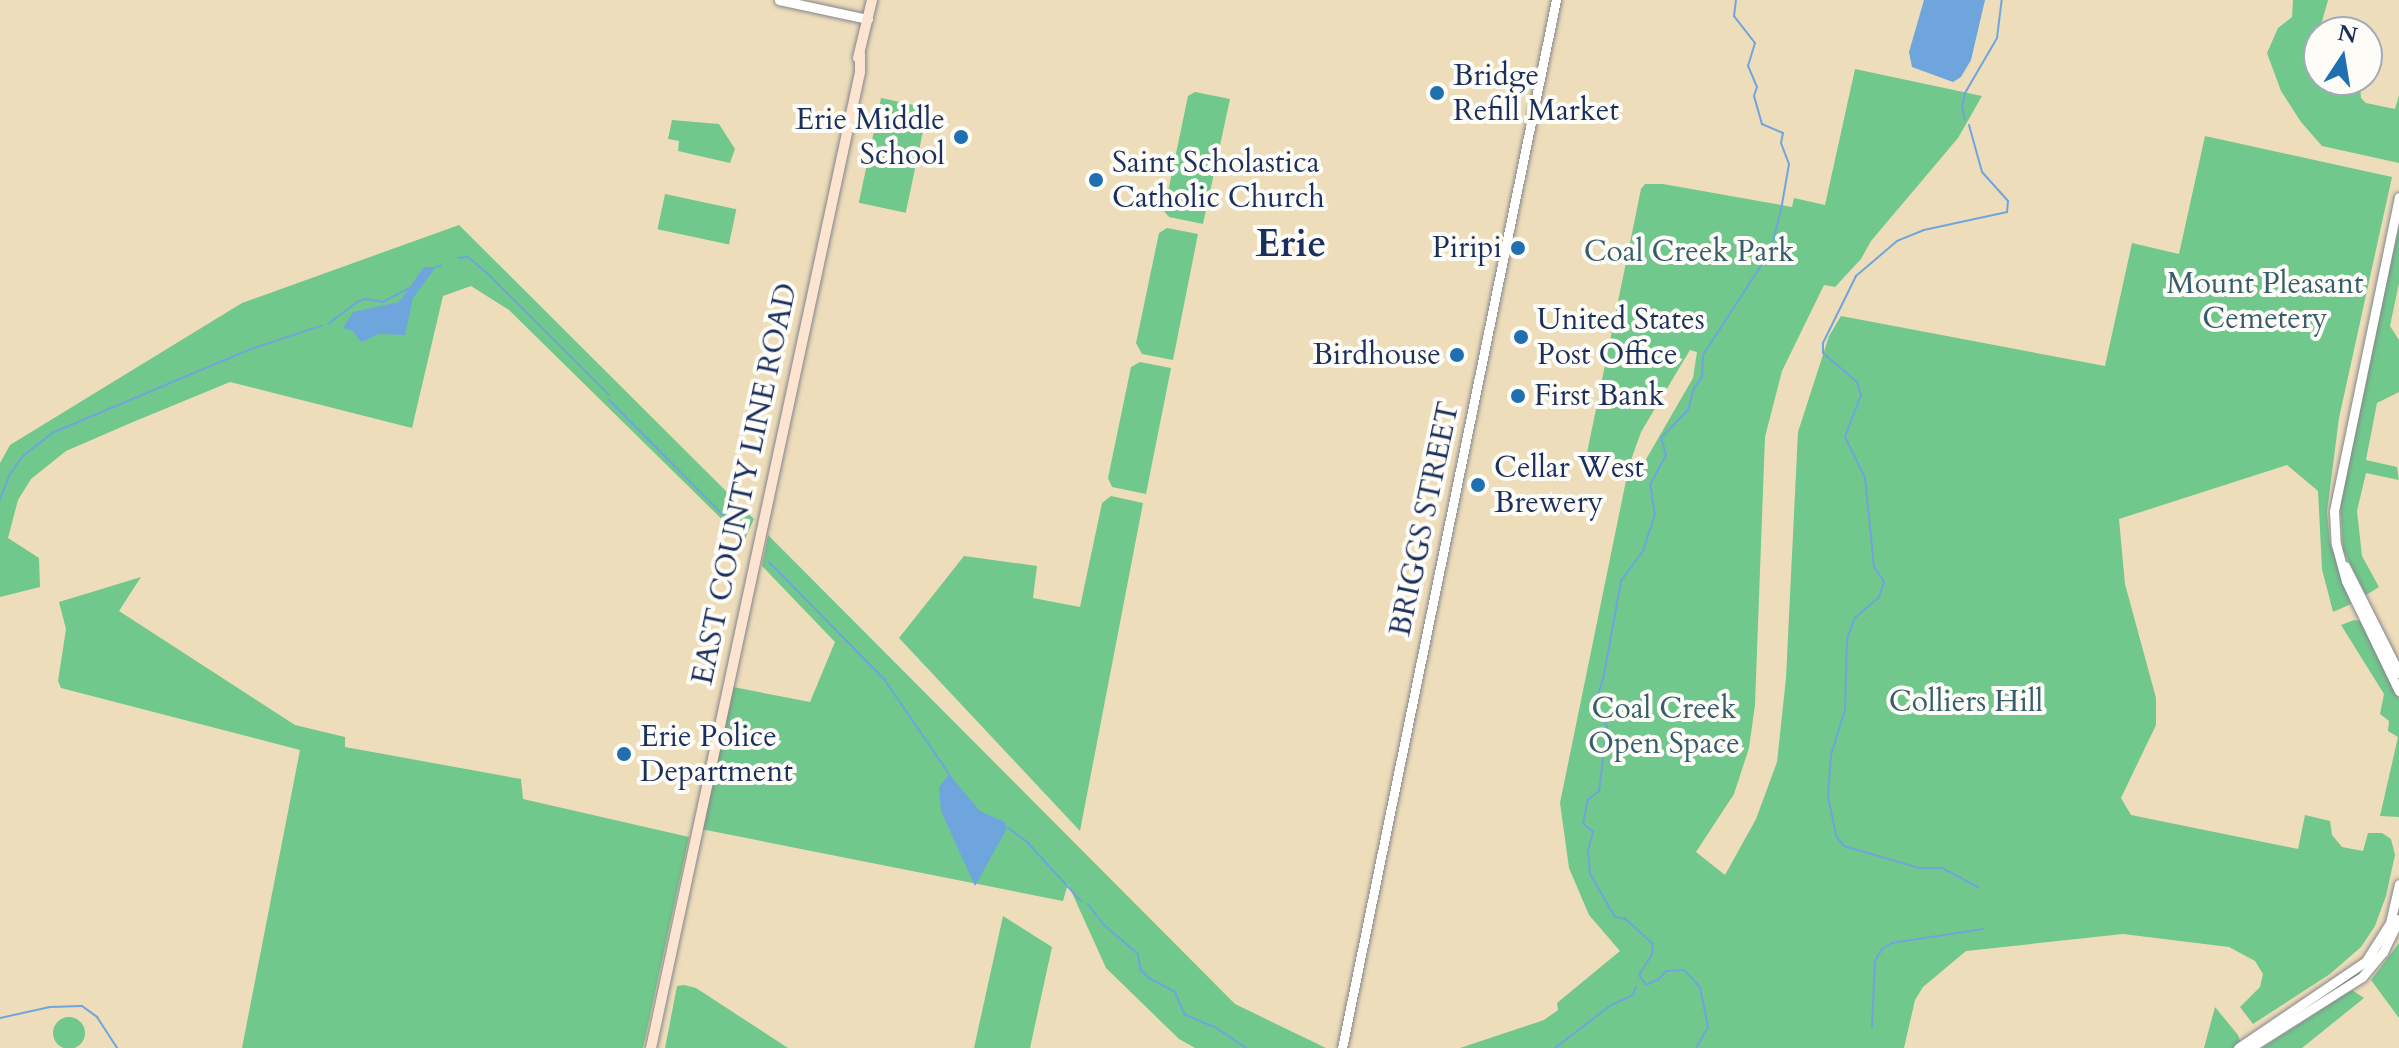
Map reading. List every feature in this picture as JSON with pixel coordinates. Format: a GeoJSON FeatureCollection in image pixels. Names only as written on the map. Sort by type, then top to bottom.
{"type":"FeatureCollection","features":[{"type":"Feature","properties":{"kind":"main road","name":"EAST COUNTY LINE ROAD"},"geometry":{"type":"LineString","coordinates":[[651,1048],[818,260],[820,232],[872,0]]}},
{"type":"Feature","properties":{"kind":"street"},"geometry":{"type":"LineString","coordinates":[[779,0],[868,19]]}},
{"type":"Feature","properties":{"kind":"street","name":"BRIGGS STREET"},"geometry":{"type":"LineString","coordinates":[[1342,1048],[1556,0]]}},
{"type":"Feature","properties":{"kind":"street"},"geometry":{"type":"LineString","coordinates":[[2399,197],[2334,511],[2336,544],[2355,604],[2399,691]]}},
{"type":"Feature","properties":{"kind":"street"},"geometry":{"type":"LineString","coordinates":[[2336,544],[2399,673]]}},
{"type":"Feature","properties":{"kind":"street"},"geometry":{"type":"LineString","coordinates":[[2238,1048],[2366,961],[2390,923],[2399,884]]}},
{"type":"Feature","properties":{"kind":"street"},"geometry":{"type":"LineString","coordinates":[[2250,1048],[2362,977],[2383,952],[2399,919]]}},
{"type":"Feature","properties":{"kind":"green space"},"geometry":{"type":"Polygon","coordinates":[[[2293,0],[2328,0],[2324,16],[2303,16],[2303,96],[2361,96],[2366,103],[2395,109],[2399,95],[2399,163],[2322,146],[2301,122],[2281,91],[2267,53],[2278,28],[2292,17],[2293,0]]]}},
{"type":"Feature","properties":{"kind":"green space"},"geometry":{"type":"Polygon","coordinates":[[[1855,69],[1982,96],[1958,138],[1871,241],[1861,259],[1835,287],[1824,285],[1782,371],[1765,437],[1755,705],[1749,748],[1734,794],[1696,852],[1725,875],[1756,819],[1777,762],[1786,678],[1798,432],[1829,336],[1841,316],[2105,366],[2132,243],[2179,254],[2205,136],[2392,177],[2339,418],[2327,512],[2330,543],[2351,604],[2333,612],[2322,569],[2318,491],[2287,465],[2119,519],[2125,584],[2156,698],[2156,725],[2121,798],[2131,815],[2298,849],[2305,815],[2330,821],[2332,835],[2342,847],[2363,851],[2368,833],[2382,833],[2391,839],[2395,855],[2386,896],[2375,926],[2361,947],[2330,974],[2253,1024],[2240,1007],[2260,987],[2263,974],[2255,961],[2229,947],[2123,934],[1966,951],[1923,987],[1915,1000],[1904,1048],[1460,1048],[1544,1020],[1558,1010],[1557,1003],[1620,951],[1589,915],[1569,868],[1560,803],[1629,466],[1641,468],[1693,378],[1697,352],[1690,350],[1641,432],[1630,463],[1587,453],[1641,189],[1645,184],[1663,184],[1792,207],[1794,198],[1825,205],[1855,69]]]}},
{"type":"Feature","properties":{"kind":"green space"},"geometry":{"type":"Polygon","coordinates":[[[1195,92],[1230,99],[1203,224],[1169,217],[1164,211],[1188,96],[1195,92]]]}},
{"type":"Feature","properties":{"kind":"green space"},"geometry":{"type":"Polygon","coordinates":[[[881,98],[928,108],[906,213],[859,203],[881,98]]]}},
{"type":"Feature","properties":{"kind":"green space"},"geometry":{"type":"Polygon","coordinates":[[[672,120],[719,124],[735,149],[730,163],[678,151],[679,141],[668,139],[672,120]]]}},
{"type":"Feature","properties":{"kind":"green space"},"geometry":{"type":"Polygon","coordinates":[[[665,194],[736,209],[729,244],[658,229],[665,194]]]}},
{"type":"Feature","properties":{"kind":"green space"},"geometry":{"type":"Polygon","coordinates":[[[459,225],[754,519],[744,541],[509,310],[471,286],[443,296],[412,428],[230,382],[66,451],[31,479],[18,500],[8,538],[39,558],[40,587],[0,597],[0,463],[10,445],[242,303],[459,225]]]}},
{"type":"Feature","properties":{"kind":"green space"},"geometry":{"type":"Polygon","coordinates":[[[2399,226],[2399,283],[2390,326],[2399,340],[2399,392],[2377,403],[2366,460],[2397,467],[2399,480],[2366,473],[2357,511],[2362,556],[2379,587],[2366,595],[2343,550],[2340,498],[2399,226]]]}},
{"type":"Feature","properties":{"kind":"green space"},"geometry":{"type":"Polygon","coordinates":[[[1167,228],[1198,234],[1173,360],[1142,354],[1136,343],[1159,233],[1167,228]]]}},
{"type":"Feature","properties":{"kind":"green space"},"geometry":{"type":"Polygon","coordinates":[[[1140,362],[1171,368],[1146,494],[1112,487],[1108,478],[1131,367],[1140,362]]]}},
{"type":"Feature","properties":{"kind":"green space"},"geometry":{"type":"Polygon","coordinates":[[[1111,496],[1143,503],[1080,831],[899,638],[964,556],[1037,566],[1033,598],[1080,607],[1102,503],[1111,496]]]}},
{"type":"Feature","properties":{"kind":"green space"},"geometry":{"type":"Polygon","coordinates":[[[768,535],[1235,1004],[1326,1048],[1195,1048],[1179,1039],[1106,968],[1068,884],[1063,901],[701,829],[728,686],[810,702],[835,642],[762,566],[768,535]]]}},
{"type":"Feature","properties":{"kind":"green space"},"geometry":{"type":"Polygon","coordinates":[[[141,577],[119,611],[295,725],[345,737],[345,747],[521,779],[523,799],[689,837],[643,1048],[242,1048],[300,750],[61,688],[58,681],[66,629],[59,602],[141,577]]]}},
{"type":"Feature","properties":{"kind":"green space"},"geometry":{"type":"Polygon","coordinates":[[[2360,621],[2399,699],[2399,817],[2380,816],[2398,737],[2388,731],[2389,721],[2380,714],[2384,694],[2341,625],[2360,621]]]}},
{"type":"Feature","properties":{"kind":"green space"},"geometry":{"type":"Polygon","coordinates":[[[1003,916],[1052,947],[1030,1048],[974,1048],[1003,916]]]}},
{"type":"Feature","properties":{"kind":"green space"},"geometry":{"type":"Polygon","coordinates":[[[2399,943],[2399,1018],[2371,980],[2399,943]]]}},
{"type":"Feature","properties":{"kind":"green space"},"geometry":{"type":"Polygon","coordinates":[[[677,986],[696,988],[788,1048],[665,1048],[677,986]]]}},
{"type":"Feature","properties":{"kind":"green space"},"geometry":{"type":"Polygon","coordinates":[[[2352,990],[2364,998],[2302,1048],[2262,1048],[2352,990]]]}},
{"type":"Feature","properties":{"kind":"green space"},"geometry":{"type":"Polygon","coordinates":[[[2215,1007],[2238,1035],[2240,1041],[2233,1048],[2204,1048],[2215,1007]]]}},
{"type":"Feature","properties":{"kind":"green space"},"geometry":{"type":"Polygon","coordinates":[[[69,1017],[81,1021],[85,1033],[81,1045],[69,1049],[57,1045],[53,1033],[57,1021],[69,1017]]]}},
{"type":"Feature","properties":{"kind":"water"},"geometry":{"type":"Polygon","coordinates":[[[1924,0],[1985,0],[1971,60],[1961,77],[1953,82],[1912,67],[1909,52],[1924,0]]]}},
{"type":"Feature","properties":{"kind":"water"},"geometry":{"type":"Polygon","coordinates":[[[424,267],[436,267],[413,298],[405,335],[379,334],[361,342],[353,331],[343,328],[353,312],[399,302],[424,267]]]}},
{"type":"Feature","properties":{"kind":"water"},"geometry":{"type":"Polygon","coordinates":[[[949,774],[980,811],[1005,822],[1006,830],[975,886],[941,811],[939,787],[949,774]]]}},
{"type":"Feature","properties":{"kind":"waterway"},"geometry":{"type":"LineString","coordinates":[[1696,1048],[1708,1027],[1700,987],[1684,970],[1666,971],[1659,979],[1646,985],[1639,975],[1652,954],[1653,944],[1625,919],[1615,917],[1590,874],[1588,850],[1593,832],[1583,823],[1588,800],[1599,791],[1607,726],[1595,705],[1604,675],[1621,581],[1643,551],[1655,515],[1650,485],[1666,455],[1661,438],[1688,410],[1694,388],[1702,377],[1703,355],[1770,252],[1781,210],[1789,164],[1781,143],[1783,133],[1762,124],[1754,96],[1757,87],[1748,66],[1755,43],[1734,16],[1736,0]]}},
{"type":"Feature","properties":{"kind":"waterway"},"geometry":{"type":"LineString","coordinates":[[1965,119],[1962,107],[1965,93],[1997,38],[2002,0]]}},
{"type":"Feature","properties":{"kind":"waterway"},"geometry":{"type":"LineString","coordinates":[[1969,125],[1982,172],[2008,201],[2007,212],[1924,230],[1897,241],[1856,276],[1823,343],[1823,353],[1857,382],[1861,395],[1845,437],[1865,478],[1874,567],[1884,582],[1879,597],[1855,618],[1847,639],[1845,710],[1831,755],[1828,797],[1836,836],[1844,846],[1919,868],[1942,868],[1978,887]]}},
{"type":"Feature","properties":{"kind":"waterway"},"geometry":{"type":"LineString","coordinates":[[458,258],[468,257],[488,274],[609,395]]}},
{"type":"Feature","properties":{"kind":"waterway"},"geometry":{"type":"LineString","coordinates":[[436,267],[441,266]]}},
{"type":"Feature","properties":{"kind":"waterway"},"geometry":{"type":"LineString","coordinates":[[328,324],[357,302],[365,299],[383,302],[409,288]]}},
{"type":"Feature","properties":{"kind":"waterway"},"geometry":{"type":"LineString","coordinates":[[0,499],[10,474],[23,456],[52,433],[251,349],[321,326]]}},
{"type":"Feature","properties":{"kind":"waterway"},"geometry":{"type":"LineString","coordinates":[[609,400],[745,537]]}},
{"type":"Feature","properties":{"kind":"waterway"},"geometry":{"type":"LineString","coordinates":[[769,562],[884,679],[949,774]]}},
{"type":"Feature","properties":{"kind":"waterway"},"geometry":{"type":"LineString","coordinates":[[1007,827],[1028,843],[1081,901]]}},
{"type":"Feature","properties":{"kind":"waterway"},"geometry":{"type":"LineString","coordinates":[[1088,904],[1104,925],[1138,954],[1140,969],[1149,978],[1175,992],[1185,1015],[1215,1027],[1246,1048]]}},
{"type":"Feature","properties":{"kind":"waterway"},"geometry":{"type":"LineString","coordinates":[[1872,1027],[1875,961],[1882,949],[1892,943],[1983,929]]}},
{"type":"Feature","properties":{"kind":"waterway"},"geometry":{"type":"LineString","coordinates":[[1555,1048],[1611,1005],[1633,995],[1636,986]]}},
{"type":"Feature","properties":{"kind":"waterway"},"geometry":{"type":"LineString","coordinates":[[0,1018],[50,1007],[82,1006],[97,1017],[117,1048]]}},
{"type":"Feature","properties":{"kind":"place","name":"Bridge Refill Market"},"geometry":{"type":"Point","coordinates":[1437,93]}},
{"type":"Feature","properties":{"kind":"place","name":"Erie Middle School"},"geometry":{"type":"Point","coordinates":[961,137]}},
{"type":"Feature","properties":{"kind":"place","name":"Saint Scholastica Catholic Church"},"geometry":{"type":"Point","coordinates":[1096,180]}},
{"type":"Feature","properties":{"kind":"place","name":"Piripi"},"geometry":{"type":"Point","coordinates":[1518,248]}},
{"type":"Feature","properties":{"kind":"place","name":"United States Post Office"},"geometry":{"type":"Point","coordinates":[1521,337]}},
{"type":"Feature","properties":{"kind":"place","name":"Birdhouse"},"geometry":{"type":"Point","coordinates":[1457,355]}},
{"type":"Feature","properties":{"kind":"place","name":"First Bank"},"geometry":{"type":"Point","coordinates":[1518,396]}},
{"type":"Feature","properties":{"kind":"place","name":"Cellar West Brewery"},"geometry":{"type":"Point","coordinates":[1478,485]}},
{"type":"Feature","properties":{"kind":"place","name":"Erie Police Department"},"geometry":{"type":"Point","coordinates":[624,754]}},
{"type":"Feature","properties":{"kind":"district","name":"Erie"},"geometry":{"type":"Point","coordinates":[1291,245]}},
{"type":"Feature","properties":{"kind":"park label","name":"Coal Creek Park"},"geometry":{"type":"Point","coordinates":[1689,252]}},
{"type":"Feature","properties":{"kind":"park label","name":"Mount Pleasant Cemetery"},"geometry":{"type":"Point","coordinates":[2265,301]}},
{"type":"Feature","properties":{"kind":"park label","name":"Colliers Hill"},"geometry":{"type":"Point","coordinates":[1966,702]}},
{"type":"Feature","properties":{"kind":"park label","name":"Coal Creek Open Space"},"geometry":{"type":"Point","coordinates":[1664,726]}}]}
